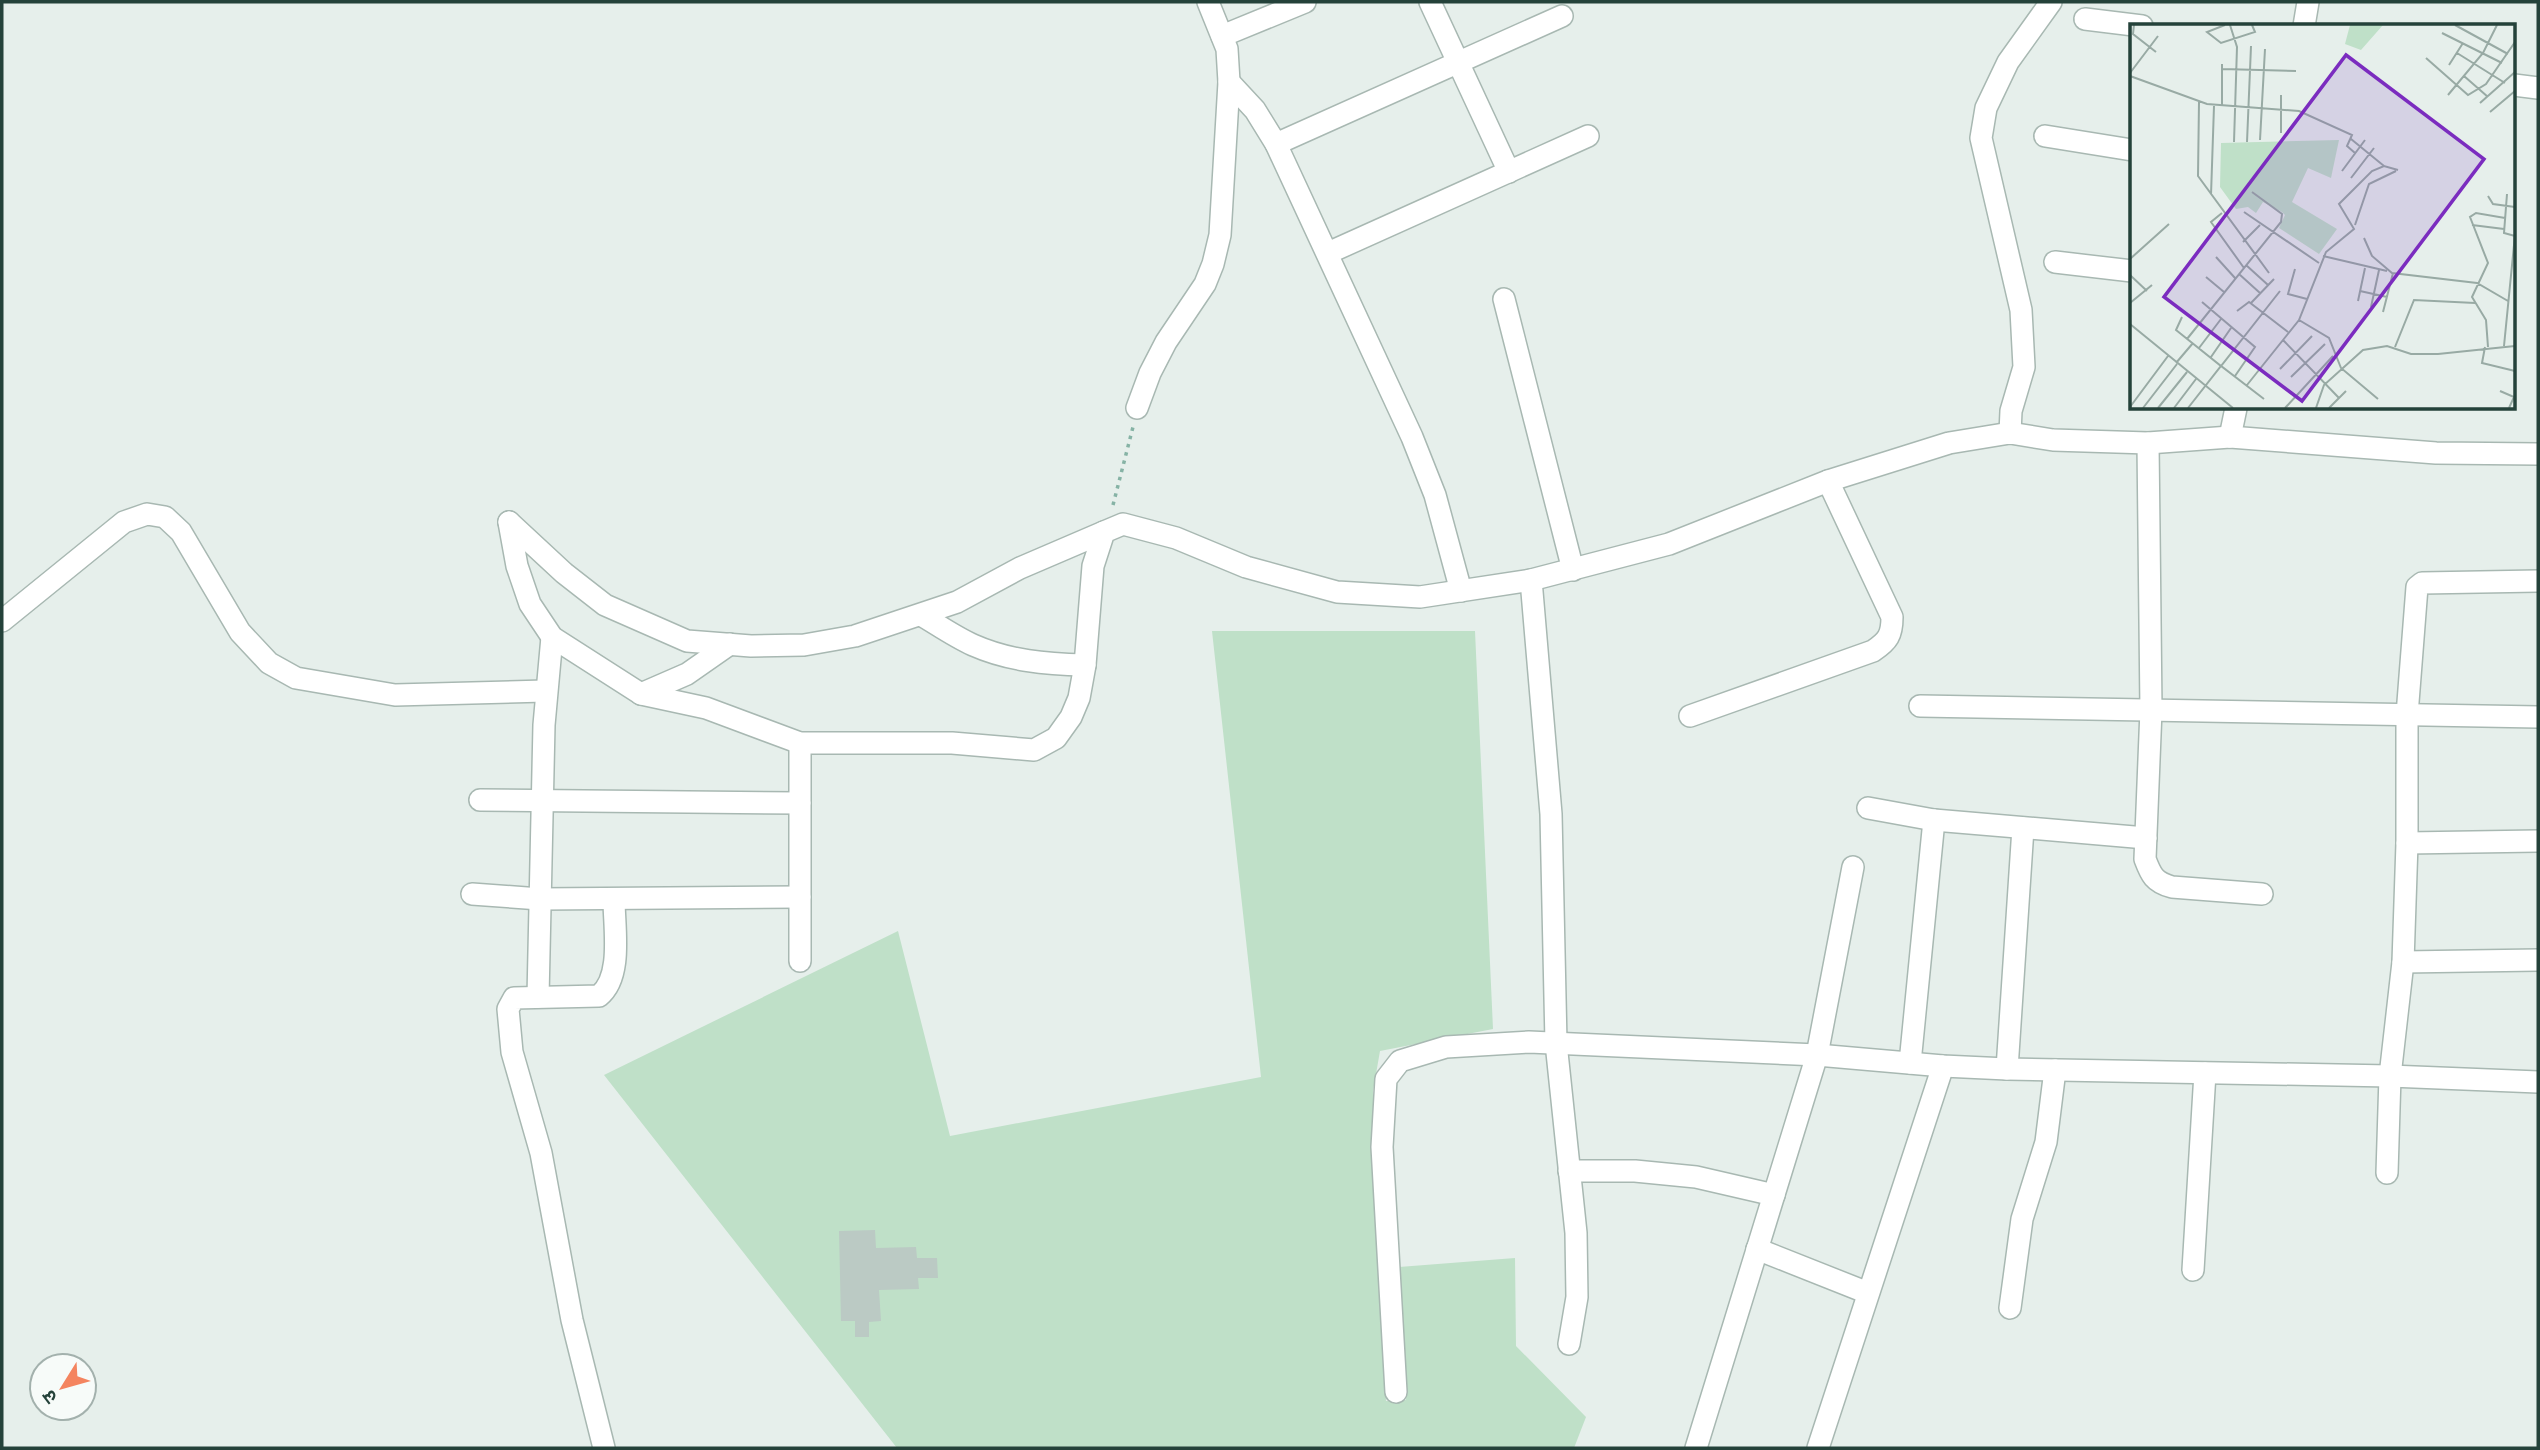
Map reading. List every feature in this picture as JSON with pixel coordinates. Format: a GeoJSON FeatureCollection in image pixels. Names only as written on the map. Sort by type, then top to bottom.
{"type":"FeatureCollection","features":[{"type":"Feature","properties":{"kind":"street"},"geometry":{"type":"LineString","coordinates":[[1138,408],[1150,373],[1166,342],[1205,284],[1220,235],[1229,82],[1227,49],[1208,2]]}},
{"type":"Feature","properties":{"kind":"street"},"geometry":{"type":"LineString","coordinates":[[1222,36],[1305,2]]}},
{"type":"Feature","properties":{"kind":"street"},"geometry":{"type":"LineString","coordinates":[[1430,2],[1509,172]]}},
{"type":"Feature","properties":{"kind":"street"},"geometry":{"type":"LineString","coordinates":[[2010,433],[2011,411],[2024,367],[2021,310],[1981,138],[1986,108],[2008,62],[2051,2]]}},
{"type":"Feature","properties":{"kind":"street"},"geometry":{"type":"LineString","coordinates":[[2304,24],[2308,2]]}},
{"type":"Feature","properties":{"kind":"street"},"geometry":{"type":"LineString","coordinates":[[1276,144],[1562,16]]}},
{"type":"Feature","properties":{"kind":"street"},"geometry":{"type":"LineString","coordinates":[[2085,19],[2130,25]]}},
{"type":"Feature","properties":{"kind":"street"},"geometry":{"type":"LineString","coordinates":[[1229,82],[1255,110],[1276,144],[1412,437],[1434,495],[1461,591]]}},
{"type":"Feature","properties":{"kind":"street"},"geometry":{"type":"LineString","coordinates":[[2516,85],[2538,88]]}},
{"type":"Feature","properties":{"kind":"street"},"geometry":{"type":"LineString","coordinates":[[2045,135],[2130,150]]}},
{"type":"Feature","properties":{"kind":"street"},"geometry":{"type":"LineString","coordinates":[[1328,253],[1588,136]]}},
{"type":"Feature","properties":{"kind":"street"},"geometry":{"type":"LineString","coordinates":[[2055,262],[2130,271]]}},
{"type":"Feature","properties":{"kind":"street"},"geometry":{"type":"LineString","coordinates":[[1504,299],[1573,570]]}},
{"type":"Feature","properties":{"kind":"street"},"geometry":{"type":"LineString","coordinates":[[2230,437],[2236,410]]}},
{"type":"Feature","properties":{"kind":"street"},"geometry":{"type":"LineString","coordinates":[[1104,532],[1093,566],[1085,665],[1079,698],[1071,717],[1056,738],[1034,750],[952,743],[800,743],[706,708],[641,694],[552,637],[530,604],[517,566],[509,522],[564,573],[605,605],[687,641],[804,645],[855,636],[957,603],[1020,568],[1104,532],[1123,524],[1176,538],[1246,567],[1337,592],[1420,597],[1531,580],[1669,544],[1828,481],[1950,443],[2010,433],[2053,440],[2148,443],[2230,437],[2436,453],[2538,454]]}},
{"type":"Feature","properties":{"kind":"street"},"geometry":{"type":"LineString","coordinates":[[2148,443],[2151,710],[2145,859],[2151,876],[2159,883],[2172,887],[2262,894]]}},
{"type":"Feature","properties":{"kind":"street"},"geometry":{"type":"LineString","coordinates":[[1690,716],[1873,651],[1885,643],[1892,633],[1892,617],[1828,481]]}},
{"type":"Feature","properties":{"kind":"street"},"geometry":{"type":"LineString","coordinates":[[2,621],[124,522],[147,514],[165,517],[181,532],[240,632],[268,663],[296,678],[395,695],[545,691]]}},
{"type":"Feature","properties":{"kind":"street"},"geometry":{"type":"LineString","coordinates":[[1531,580],[1551,814],[1556,1043],[1576,1233],[1577,1297],[1569,1343]]}},
{"type":"Feature","properties":{"kind":"street"},"geometry":{"type":"LineString","coordinates":[[2387,1173],[2390,1076],[2403,962],[2407,715],[2417,587],[2423,583],[2538,581]]}},
{"type":"Feature","properties":{"kind":"street"},"geometry":{"type":"LineString","coordinates":[[921,615],[972,645],[1020,660],[1085,665]]}},
{"type":"Feature","properties":{"kind":"street"},"geometry":{"type":"LineString","coordinates":[[538,997],[545,691],[552,637]]}},
{"type":"Feature","properties":{"kind":"street"},"geometry":{"type":"LineString","coordinates":[[641,694],[687,674],[730,644]]}},
{"type":"Feature","properties":{"kind":"street"},"geometry":{"type":"LineString","coordinates":[[1920,706],[2538,717]]}},
{"type":"Feature","properties":{"kind":"street"},"geometry":{"type":"LineString","coordinates":[[800,743],[800,961]]}},
{"type":"Feature","properties":{"kind":"street"},"geometry":{"type":"LineString","coordinates":[[480,800],[800,803]]}},
{"type":"Feature","properties":{"kind":"street"},"geometry":{"type":"LineString","coordinates":[[1868,808],[1934,820],[2146,838]]}},
{"type":"Feature","properties":{"kind":"street"},"geometry":{"type":"LineString","coordinates":[[1910,1063],[1934,820]]}},
{"type":"Feature","properties":{"kind":"street"},"geometry":{"type":"LineString","coordinates":[[2007,1069],[2024,828]]}},
{"type":"Feature","properties":{"kind":"street"},"geometry":{"type":"LineString","coordinates":[[2407,843],[2538,841]]}},
{"type":"Feature","properties":{"kind":"street"},"geometry":{"type":"LineString","coordinates":[[1696,1448],[1817,1055],[1853,867]]}},
{"type":"Feature","properties":{"kind":"street"},"geometry":{"type":"LineString","coordinates":[[472,894],[614,899],[800,897]]}},
{"type":"Feature","properties":{"kind":"street"},"geometry":{"type":"LineString","coordinates":[[604,1448],[572,1320],[541,1153],[512,1052],[508,1009],[514,998],[599,996],[606,991],[614,975],[614,899]]}},
{"type":"Feature","properties":{"kind":"street"},"geometry":{"type":"LineString","coordinates":[[2403,962],[2538,960]]}},
{"type":"Feature","properties":{"kind":"street"},"geometry":{"type":"LineString","coordinates":[[1396,1392],[1382,1147],[1386,1079],[1400,1061],[1446,1047],[1529,1042],[1817,1055],[2007,1069],[2390,1076],[2538,1082]]}},
{"type":"Feature","properties":{"kind":"street"},"geometry":{"type":"LineString","coordinates":[[1818,1448],[1942,1066]]}},
{"type":"Feature","properties":{"kind":"street"},"geometry":{"type":"LineString","coordinates":[[2010,1308],[2022,1219],[2046,1142],[2055,1070]]}},
{"type":"Feature","properties":{"kind":"street"},"geometry":{"type":"LineString","coordinates":[[2193,1270],[2205,1073]]}},
{"type":"Feature","properties":{"kind":"street"},"geometry":{"type":"LineString","coordinates":[[1569,1171],[1635,1171],[1696,1177],[1773,1195]]}},
{"type":"Feature","properties":{"kind":"street"},"geometry":{"type":"LineString","coordinates":[[1757,1250],[1868,1293]]}},
{"type":"Feature","properties":{"kind":"path"},"geometry":{"type":"LineString","coordinates":[[1104,532],[1138,408]]}},
{"type":"Feature","properties":{"kind":"green space"},"geometry":{"type":"Polygon","coordinates":[[[1212,631],[1475,631],[1493,1029],[1380,1051],[1373,1091],[1386,1401],[1406,1400],[1399,1267],[1515,1258],[1516,1346],[1586,1417],[1574,1448],[897,1448],[604,1075],[898,931],[950,1136],[1261,1077],[1212,631]]]}},
{"type":"Feature","properties":{"kind":"building"},"geometry":{"type":"Polygon","coordinates":[[[875,1230],[876,1248],[916,1247],[917,1258],[937,1258],[938,1278],[918,1278],[919,1289],[879,1290],[881,1321],[869,1322],[869,1337],[855,1337],[855,1321],[841,1321],[839,1231],[875,1230]]]}}]}
